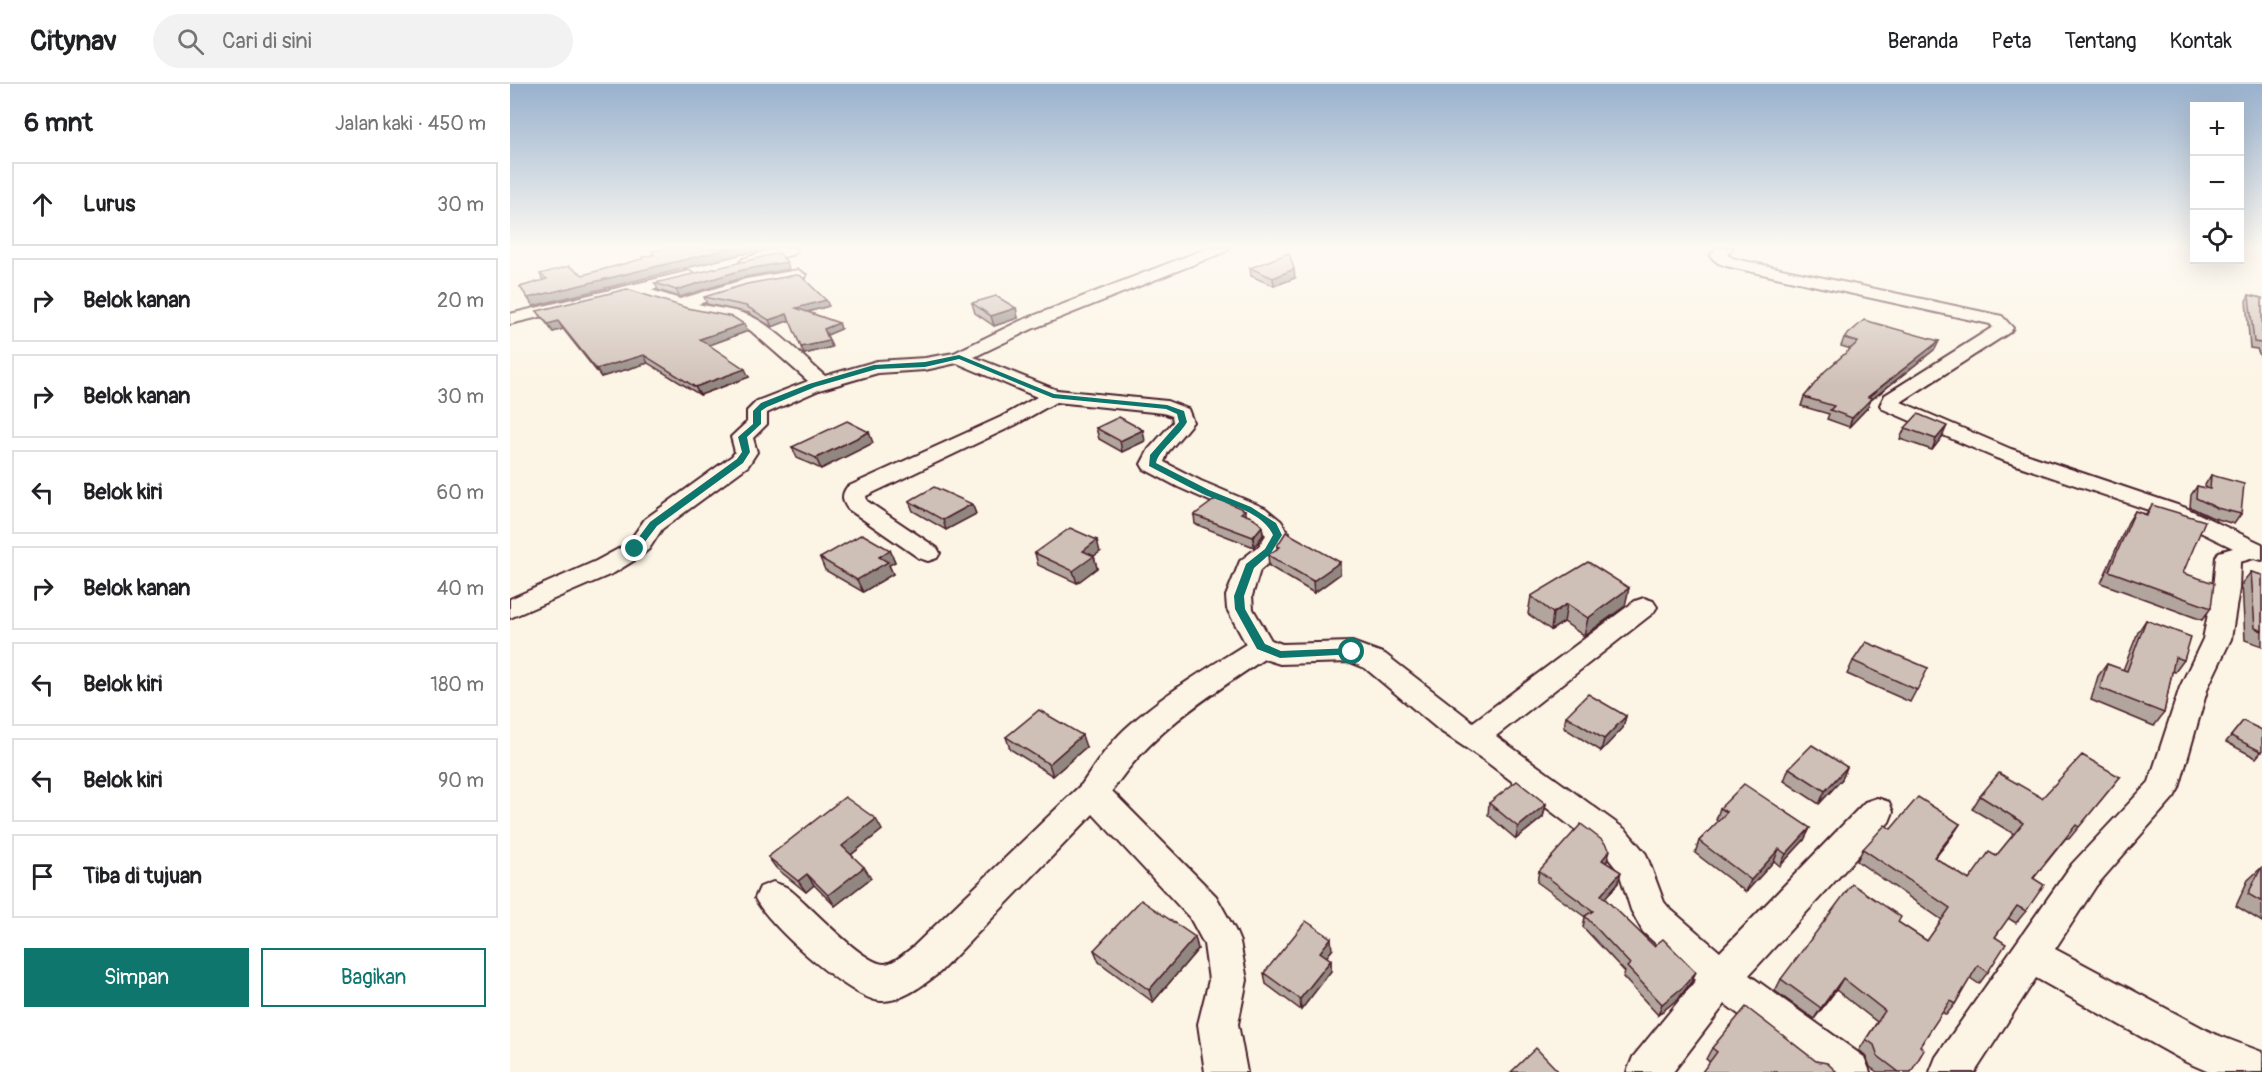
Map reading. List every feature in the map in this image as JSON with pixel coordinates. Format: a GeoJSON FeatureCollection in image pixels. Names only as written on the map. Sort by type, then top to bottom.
{"type":"FeatureCollection","features":[{"type":"Feature","properties":{"kind":"street"},"geometry":{"type":"LineString","coordinates":[[510,319],[616,294]]}},
{"type":"Feature","properties":{"kind":"street"},"geometry":{"type":"LineString","coordinates":[[648,294],[743,319],[756,326],[822,383]]}},
{"type":"Feature","properties":{"kind":"street"},"geometry":{"type":"LineString","coordinates":[[682,304],[714,294]]}},
{"type":"Feature","properties":{"kind":"street"},"geometry":{"type":"LineString","coordinates":[[510,609],[605,567],[635,549],[653,524],[740,461],[746,452],[742,437],[757,424],[759,408],[822,383],[877,367],[925,364],[959,357],[1041,319],[1104,294]]}},
{"type":"Feature","properties":{"kind":"street"},"geometry":{"type":"LineString","coordinates":[[1876,294],[1996,320],[2004,328],[1892,399],[1890,405],[2039,466],[2167,509],[2231,536],[2258,551]]}},
{"type":"Feature","properties":{"kind":"street"},"geometry":{"type":"LineString","coordinates":[[959,357],[1053,396],[1167,407],[1181,413],[1183,422],[1177,432],[1153,457],[1152,464],[1206,492],[1248,508],[1273,525],[1278,535],[1268,551],[1249,567],[1239,596],[1240,609],[1261,647],[1280,654],[1340,651],[1366,656],[1375,661],[1450,722],[1592,821],[1614,840],[1634,866],[1649,910],[1656,920],[1721,978],[1849,1072]]}},
{"type":"Feature","properties":{"kind":"street"},"geometry":{"type":"LineString","coordinates":[[928,553],[856,504],[855,492],[1008,421],[1053,396]]}},
{"type":"Feature","properties":{"kind":"street"},"geometry":{"type":"LineString","coordinates":[[1951,1072],[2084,875],[2163,788],[2194,687],[2217,639],[2226,589],[2228,557],[2258,551]]}},
{"type":"Feature","properties":{"kind":"street"},"geometry":{"type":"LineString","coordinates":[[1474,737],[1644,607]]}},
{"type":"Feature","properties":{"kind":"street"},"geometry":{"type":"LineString","coordinates":[[773,898],[852,968],[877,983],[896,980],[926,960],[1093,793],[1114,762],[1136,737],[1191,694],[1261,647]]}},
{"type":"Feature","properties":{"kind":"street"},"geometry":{"type":"LineString","coordinates":[[1093,793],[1203,907],[1222,942],[1228,980],[1218,1024],[1226,1072]]}},
{"type":"Feature","properties":{"kind":"street"},"geometry":{"type":"LineString","coordinates":[[1648,1072],[1721,978],[1878,812]]}},
{"type":"Feature","properties":{"kind":"street"},"geometry":{"type":"LineString","coordinates":[[2029,954],[2200,1047],[2235,1064],[2260,1072]]}},
{"type":"Feature","properties":{"kind":"building"},"geometry":{"type":"Polygon","coordinates":[[[525,294],[544,294],[528,298],[525,294]]]}},
{"type":"Feature","properties":{"kind":"building"},"geometry":{"type":"Polygon","coordinates":[[[606,294],[643,294],[687,308],[733,317],[744,324],[700,339],[745,369],[695,387],[644,355],[596,369],[558,321],[548,324],[537,311],[606,294]]]}},
{"type":"Feature","properties":{"kind":"building"},"geometry":{"type":"Polygon","coordinates":[[[714,294],[820,294],[826,300],[796,308],[839,323],[824,329],[829,341],[801,347],[787,314],[769,320],[746,306],[704,297],[714,294]]]}},
{"type":"Feature","properties":{"kind":"building"},"geometry":{"type":"Polygon","coordinates":[[[2249,295],[2262,298],[2262,345],[2254,342],[2249,295]]]}},
{"type":"Feature","properties":{"kind":"building"},"geometry":{"type":"Polygon","coordinates":[[[996,296],[1016,308],[991,316],[972,303],[996,296]]]}},
{"type":"Feature","properties":{"kind":"building"},"geometry":{"type":"Polygon","coordinates":[[[1864,320],[1939,341],[1868,397],[1872,398],[1852,418],[1830,410],[1834,406],[1804,397],[1824,372],[1858,342],[1844,338],[1864,320]]]}},
{"type":"Feature","properties":{"kind":"building"},"geometry":{"type":"Polygon","coordinates":[[[1918,414],[1947,426],[1936,439],[1905,428],[1918,414]]]}},
{"type":"Feature","properties":{"kind":"building"},"geometry":{"type":"Polygon","coordinates":[[[1119,417],[1143,430],[1120,441],[1096,428],[1119,417]]]}},
{"type":"Feature","properties":{"kind":"building"},"geometry":{"type":"Polygon","coordinates":[[[847,421],[869,432],[816,458],[792,447],[847,421]]]}},
{"type":"Feature","properties":{"kind":"building"},"geometry":{"type":"Polygon","coordinates":[[[2211,475],[2244,484],[2241,514],[2217,508],[2196,498],[2197,486],[2210,489],[2211,475]]]}},
{"type":"Feature","properties":{"kind":"building"},"geometry":{"type":"Polygon","coordinates":[[[934,487],[972,504],[943,520],[909,501],[934,487]]]}},
{"type":"Feature","properties":{"kind":"building"},"geometry":{"type":"Polygon","coordinates":[[[1217,498],[1245,510],[1241,513],[1254,518],[1262,526],[1253,537],[1194,515],[1217,498]]]}},
{"type":"Feature","properties":{"kind":"building"},"geometry":{"type":"Polygon","coordinates":[[[2152,505],[2205,521],[2183,573],[2214,583],[2211,608],[2109,571],[2135,511],[2147,515],[2152,505]]]}},
{"type":"Feature","properties":{"kind":"building"},"geometry":{"type":"Polygon","coordinates":[[[1070,528],[1097,540],[1083,551],[1094,556],[1073,571],[1035,553],[1070,528]]]}},
{"type":"Feature","properties":{"kind":"building"},"geometry":{"type":"Polygon","coordinates":[[[1286,532],[1340,562],[1313,581],[1268,555],[1280,547],[1277,546],[1286,532]]]}},
{"type":"Feature","properties":{"kind":"building"},"geometry":{"type":"Polygon","coordinates":[[[862,534],[890,550],[879,557],[888,562],[857,580],[820,558],[862,534]]]}},
{"type":"Feature","properties":{"kind":"building"},"geometry":{"type":"Polygon","coordinates":[[[1588,562],[1629,588],[1588,618],[1567,604],[1553,613],[1531,596],[1588,562]]]}},
{"type":"Feature","properties":{"kind":"building"},"geometry":{"type":"Polygon","coordinates":[[[2251,572],[2262,575],[2262,631],[2255,628],[2251,572]]]}},
{"type":"Feature","properties":{"kind":"building"},"geometry":{"type":"Polygon","coordinates":[[[2146,620],[2191,637],[2184,660],[2175,657],[2164,713],[2100,688],[2107,664],[2127,671],[2146,620]]]}},
{"type":"Feature","properties":{"kind":"building"},"geometry":{"type":"Polygon","coordinates":[[[1866,642],[1928,668],[1917,690],[1853,661],[1866,642]]]}},
{"type":"Feature","properties":{"kind":"building"},"geometry":{"type":"Polygon","coordinates":[[[1588,694],[1626,716],[1604,739],[1566,716],[1588,694]]]}},
{"type":"Feature","properties":{"kind":"building"},"geometry":{"type":"Polygon","coordinates":[[[1039,710],[1082,735],[1049,764],[1006,737],[1039,710]]]}},
{"type":"Feature","properties":{"kind":"building"},"geometry":{"type":"Polygon","coordinates":[[[2243,721],[2262,730],[2262,752],[2231,736],[2243,721]]]}},
{"type":"Feature","properties":{"kind":"building"},"geometry":{"type":"Polygon","coordinates":[[[1812,745],[1847,767],[1825,791],[1789,768],[1812,745]]]}},
{"type":"Feature","properties":{"kind":"building"},"geometry":{"type":"Polygon","coordinates":[[[2082,755],[2120,777],[2079,827],[2076,825],[2033,878],[2044,885],[2026,911],[2017,906],[1995,937],[2006,944],[1988,972],[1978,965],[1955,1004],[1950,1001],[1920,1046],[1924,1050],[1911,1072],[1899,1072],[1878,1056],[1874,1045],[1866,1039],[1885,1011],[1843,978],[1821,1008],[1781,979],[1852,884],[1901,917],[1898,922],[1927,941],[1950,908],[1863,849],[1885,825],[1891,829],[1918,797],[1960,824],[1934,857],[1969,880],[1989,852],[1996,856],[2023,823],[1980,796],[1999,773],[2042,798],[2082,755]]]}},
{"type":"Feature","properties":{"kind":"building"},"geometry":{"type":"Polygon","coordinates":[[[1517,781],[1546,804],[1518,827],[1489,803],[1517,781]]]}},
{"type":"Feature","properties":{"kind":"building"},"geometry":{"type":"Polygon","coordinates":[[[1744,784],[1810,828],[1786,854],[1779,849],[1751,880],[1699,841],[1727,812],[1720,808],[1744,784]]]}},
{"type":"Feature","properties":{"kind":"building"},"geometry":{"type":"Polygon","coordinates":[[[845,797],[876,819],[842,846],[864,867],[828,895],[807,874],[798,881],[768,857],[845,797]]]}},
{"type":"Feature","properties":{"kind":"building"},"geometry":{"type":"Polygon","coordinates":[[[1581,824],[1603,841],[1610,850],[1602,860],[1621,872],[1601,895],[1654,946],[1663,939],[1696,972],[1683,987],[1662,1004],[1627,967],[1630,964],[1585,916],[1593,911],[1539,871],[1581,824]]]}},
{"type":"Feature","properties":{"kind":"building"},"geometry":{"type":"Polygon","coordinates":[[[2262,869],[2262,902],[2248,894],[2262,869]]]}},
{"type":"Feature","properties":{"kind":"building"},"geometry":{"type":"Polygon","coordinates":[[[1141,900],[1195,937],[1149,990],[1094,950],[1141,900]]]}},
{"type":"Feature","properties":{"kind":"building"},"geometry":{"type":"Polygon","coordinates":[[[1306,921],[1331,938],[1320,952],[1331,960],[1300,999],[1264,973],[1306,921]]]}},
{"type":"Feature","properties":{"kind":"building"},"geometry":{"type":"Polygon","coordinates":[[[1746,1007],[1816,1061],[1827,1063],[1837,1072],[1702,1072],[1717,1052],[1712,1048],[1746,1007]]]}},
{"type":"Feature","properties":{"kind":"building"},"geometry":{"type":"Polygon","coordinates":[[[1536,1048],[1557,1072],[1511,1072],[1536,1048]]]}},
{"type":"Feature","properties":{"kind":"route"},"geometry":{"type":"LineString","coordinates":[[635,549],[653,524],[740,461],[746,452],[742,437],[757,424],[757,411],[764,405],[812,386],[877,367],[925,364],[959,357],[1053,396],[1167,407],[1181,413],[1183,422],[1177,432],[1153,457],[1152,464],[1206,492],[1248,508],[1273,525],[1278,535],[1268,551],[1249,567],[1239,596],[1240,609],[1261,647],[1280,654],[1352,652]]}}]}
